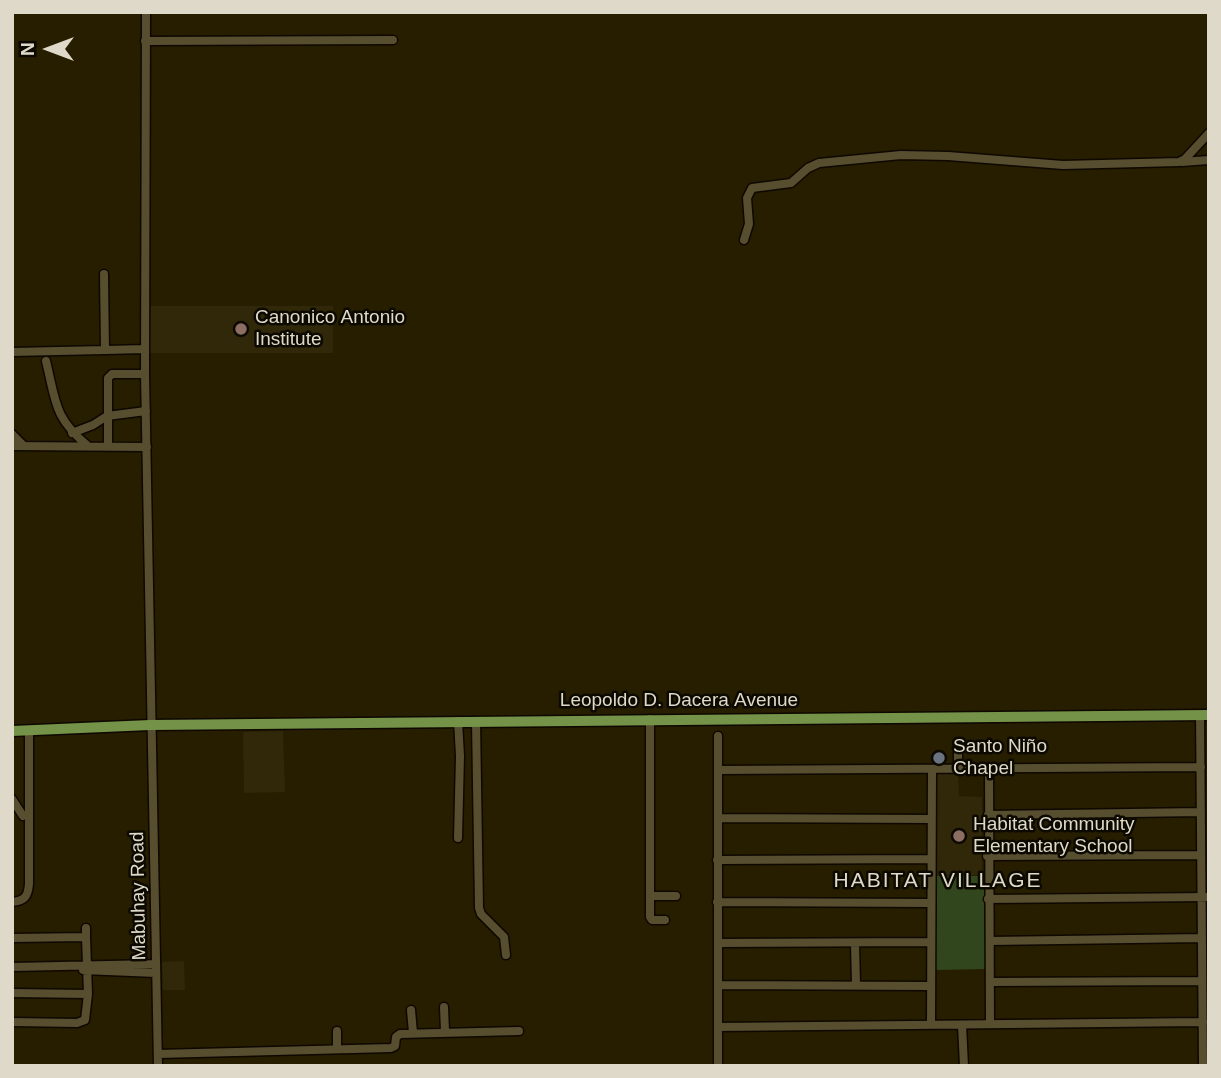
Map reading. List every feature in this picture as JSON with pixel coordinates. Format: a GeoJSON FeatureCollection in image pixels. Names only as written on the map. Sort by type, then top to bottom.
{"type":"FeatureCollection","features":[{"type":"Feature","properties":{"kind":"main road","name":"Leopoldo D. Dacera Avenue"},"geometry":{"type":"LineString","coordinates":[[12,730],[150,725],[458,721],[1205,715]]}},
{"type":"Feature","properties":{"kind":"street","name":"Mabuhay Road"},"geometry":{"type":"LineString","coordinates":[[146,12],[145,374],[158,1066]]}},
{"type":"Feature","properties":{"kind":"street"},"geometry":{"type":"LineString","coordinates":[[145,41],[393,40]]}},
{"type":"Feature","properties":{"kind":"street"},"geometry":{"type":"LineString","coordinates":[[1179,162],[1209,133]]}},
{"type":"Feature","properties":{"kind":"street"},"geometry":{"type":"LineString","coordinates":[[744,240],[749,224],[747,198],[752,188],[791,183],[813,165],[826,161],[901,155],[1063,165],[1209,160]]}},
{"type":"Feature","properties":{"kind":"street"},"geometry":{"type":"LineString","coordinates":[[104,274],[105,350]]}},
{"type":"Feature","properties":{"kind":"street"},"geometry":{"type":"LineString","coordinates":[[12,352],[145,349]]}},
{"type":"Feature","properties":{"kind":"street"},"geometry":{"type":"LineString","coordinates":[[46,361],[64,424],[88,446]]}},
{"type":"Feature","properties":{"kind":"street"},"geometry":{"type":"LineString","coordinates":[[108,446],[106,382],[109,376],[145,374]]}},
{"type":"Feature","properties":{"kind":"street"},"geometry":{"type":"LineString","coordinates":[[72,433],[107,416],[146,411]]}},
{"type":"Feature","properties":{"kind":"street"},"geometry":{"type":"LineString","coordinates":[[12,434],[24,446]]}},
{"type":"Feature","properties":{"kind":"street"},"geometry":{"type":"LineString","coordinates":[[12,446],[146,447]]}},
{"type":"Feature","properties":{"kind":"street"},"geometry":{"type":"LineString","coordinates":[[1203,1066],[1202,938],[1205,897],[1201,767],[1205,715]]}},
{"type":"Feature","properties":{"kind":"street"},"geometry":{"type":"LineString","coordinates":[[650,719],[650,919],[665,920]]}},
{"type":"Feature","properties":{"kind":"street"},"geometry":{"type":"LineString","coordinates":[[457,838],[460,756],[458,721]]}},
{"type":"Feature","properties":{"kind":"street"},"geometry":{"type":"LineString","coordinates":[[476,721],[479,908],[481,914],[504,937],[506,955]]}},
{"type":"Feature","properties":{"kind":"street"},"geometry":{"type":"LineString","coordinates":[[12,902],[23,900],[28,893],[26,816],[29,731]]}},
{"type":"Feature","properties":{"kind":"street"},"geometry":{"type":"LineString","coordinates":[[718,1066],[719,736]]}},
{"type":"Feature","properties":{"kind":"street"},"geometry":{"type":"LineString","coordinates":[[958,743],[958,769]]}},
{"type":"Feature","properties":{"kind":"street"},"geometry":{"type":"LineString","coordinates":[[718,770],[1201,767]]}},
{"type":"Feature","properties":{"kind":"street"},"geometry":{"type":"LineString","coordinates":[[989,769],[990,1024]]}},
{"type":"Feature","properties":{"kind":"street"},"geometry":{"type":"LineString","coordinates":[[931,1025],[932,770]]}},
{"type":"Feature","properties":{"kind":"street"},"geometry":{"type":"LineString","coordinates":[[12,799],[26,816]]}},
{"type":"Feature","properties":{"kind":"street"},"geometry":{"type":"LineString","coordinates":[[988,816],[1201,812]]}},
{"type":"Feature","properties":{"kind":"street"},"geometry":{"type":"LineString","coordinates":[[12,818],[26,816]]}},
{"type":"Feature","properties":{"kind":"street"},"geometry":{"type":"LineString","coordinates":[[719,818],[931,819]]}},
{"type":"Feature","properties":{"kind":"street"},"geometry":{"type":"LineString","coordinates":[[988,856],[1202,855]]}},
{"type":"Feature","properties":{"kind":"street"},"geometry":{"type":"LineString","coordinates":[[718,860],[931,859]]}},
{"type":"Feature","properties":{"kind":"street"},"geometry":{"type":"LineString","coordinates":[[650,896],[676,896]]}},
{"type":"Feature","properties":{"kind":"street"},"geometry":{"type":"LineString","coordinates":[[988,899],[1205,897]]}},
{"type":"Feature","properties":{"kind":"street"},"geometry":{"type":"LineString","coordinates":[[718,902],[930,903]]}},
{"type":"Feature","properties":{"kind":"street"},"geometry":{"type":"LineString","coordinates":[[12,937],[86,933],[88,968],[87,1016],[81,1023],[12,1023]]}},
{"type":"Feature","properties":{"kind":"street"},"geometry":{"type":"LineString","coordinates":[[990,941],[1202,938]]}},
{"type":"Feature","properties":{"kind":"street"},"geometry":{"type":"LineString","coordinates":[[718,943],[930,942]]}},
{"type":"Feature","properties":{"kind":"street"},"geometry":{"type":"LineString","coordinates":[[855,943],[856,985]]}},
{"type":"Feature","properties":{"kind":"street"},"geometry":{"type":"LineString","coordinates":[[12,967],[156,968]]}},
{"type":"Feature","properties":{"kind":"street"},"geometry":{"type":"LineString","coordinates":[[990,982],[1202,981]]}},
{"type":"Feature","properties":{"kind":"street"},"geometry":{"type":"LineString","coordinates":[[718,985],[930,986]]}},
{"type":"Feature","properties":{"kind":"street"},"geometry":{"type":"LineString","coordinates":[[12,993],[88,994]]}},
{"type":"Feature","properties":{"kind":"street"},"geometry":{"type":"LineString","coordinates":[[444,1007],[445,1032]]}},
{"type":"Feature","properties":{"kind":"street"},"geometry":{"type":"LineString","coordinates":[[411,1010],[413,1034]]}},
{"type":"Feature","properties":{"kind":"street"},"geometry":{"type":"LineString","coordinates":[[718,1027],[1203,1022]]}},
{"type":"Feature","properties":{"kind":"street"},"geometry":{"type":"LineString","coordinates":[[962,1025],[964,1066]]}},
{"type":"Feature","properties":{"kind":"street"},"geometry":{"type":"LineString","coordinates":[[337,1031],[337,1049]]}},
{"type":"Feature","properties":{"kind":"street"},"geometry":{"type":"LineString","coordinates":[[158,1054],[394,1047],[398,1035],[519,1031]]}},
{"type":"Feature","properties":{"kind":"shaded area","name":"Canonico Antonio Institute"},"geometry":{"type":"Polygon","coordinates":[[[150,306],[333,306],[333,353],[150,353],[150,306]]]}},
{"type":"Feature","properties":{"kind":"shaded area"},"geometry":{"type":"Polygon","coordinates":[[[283,731],[285,792],[244,793],[243,732],[283,731]]]}},
{"type":"Feature","properties":{"kind":"shaded area","name":"Habitat Community Elementary School"},"geometry":{"type":"Polygon","coordinates":[[[936,773],[958,773],[959,796],[982,797],[982,875],[935,876],[936,773]]]}},
{"type":"Feature","properties":{"kind":"shaded area"},"geometry":{"type":"Polygon","coordinates":[[[184,961],[185,990],[163,990],[162,962],[184,961]]]}},
{"type":"Feature","properties":{"kind":"green space"},"geometry":{"type":"Polygon","coordinates":[[[934,876],[984,876],[985,969],[936,970],[934,876]]]}},
{"type":"Feature","properties":{"kind":"place","name":"Canonico Antonio Institute"},"geometry":{"type":"Point","coordinates":[241,329]}},
{"type":"Feature","properties":{"kind":"place","name":"Santo Niño Chapel"},"geometry":{"type":"Point","coordinates":[939,758]}},
{"type":"Feature","properties":{"kind":"place","name":"Habitat Community Elementary School"},"geometry":{"type":"Point","coordinates":[959,836]}},
{"type":"Feature","properties":{"kind":"district","name":"HABITAT VILLAGE"},"geometry":{"type":"Point","coordinates":[938,881]}}]}
